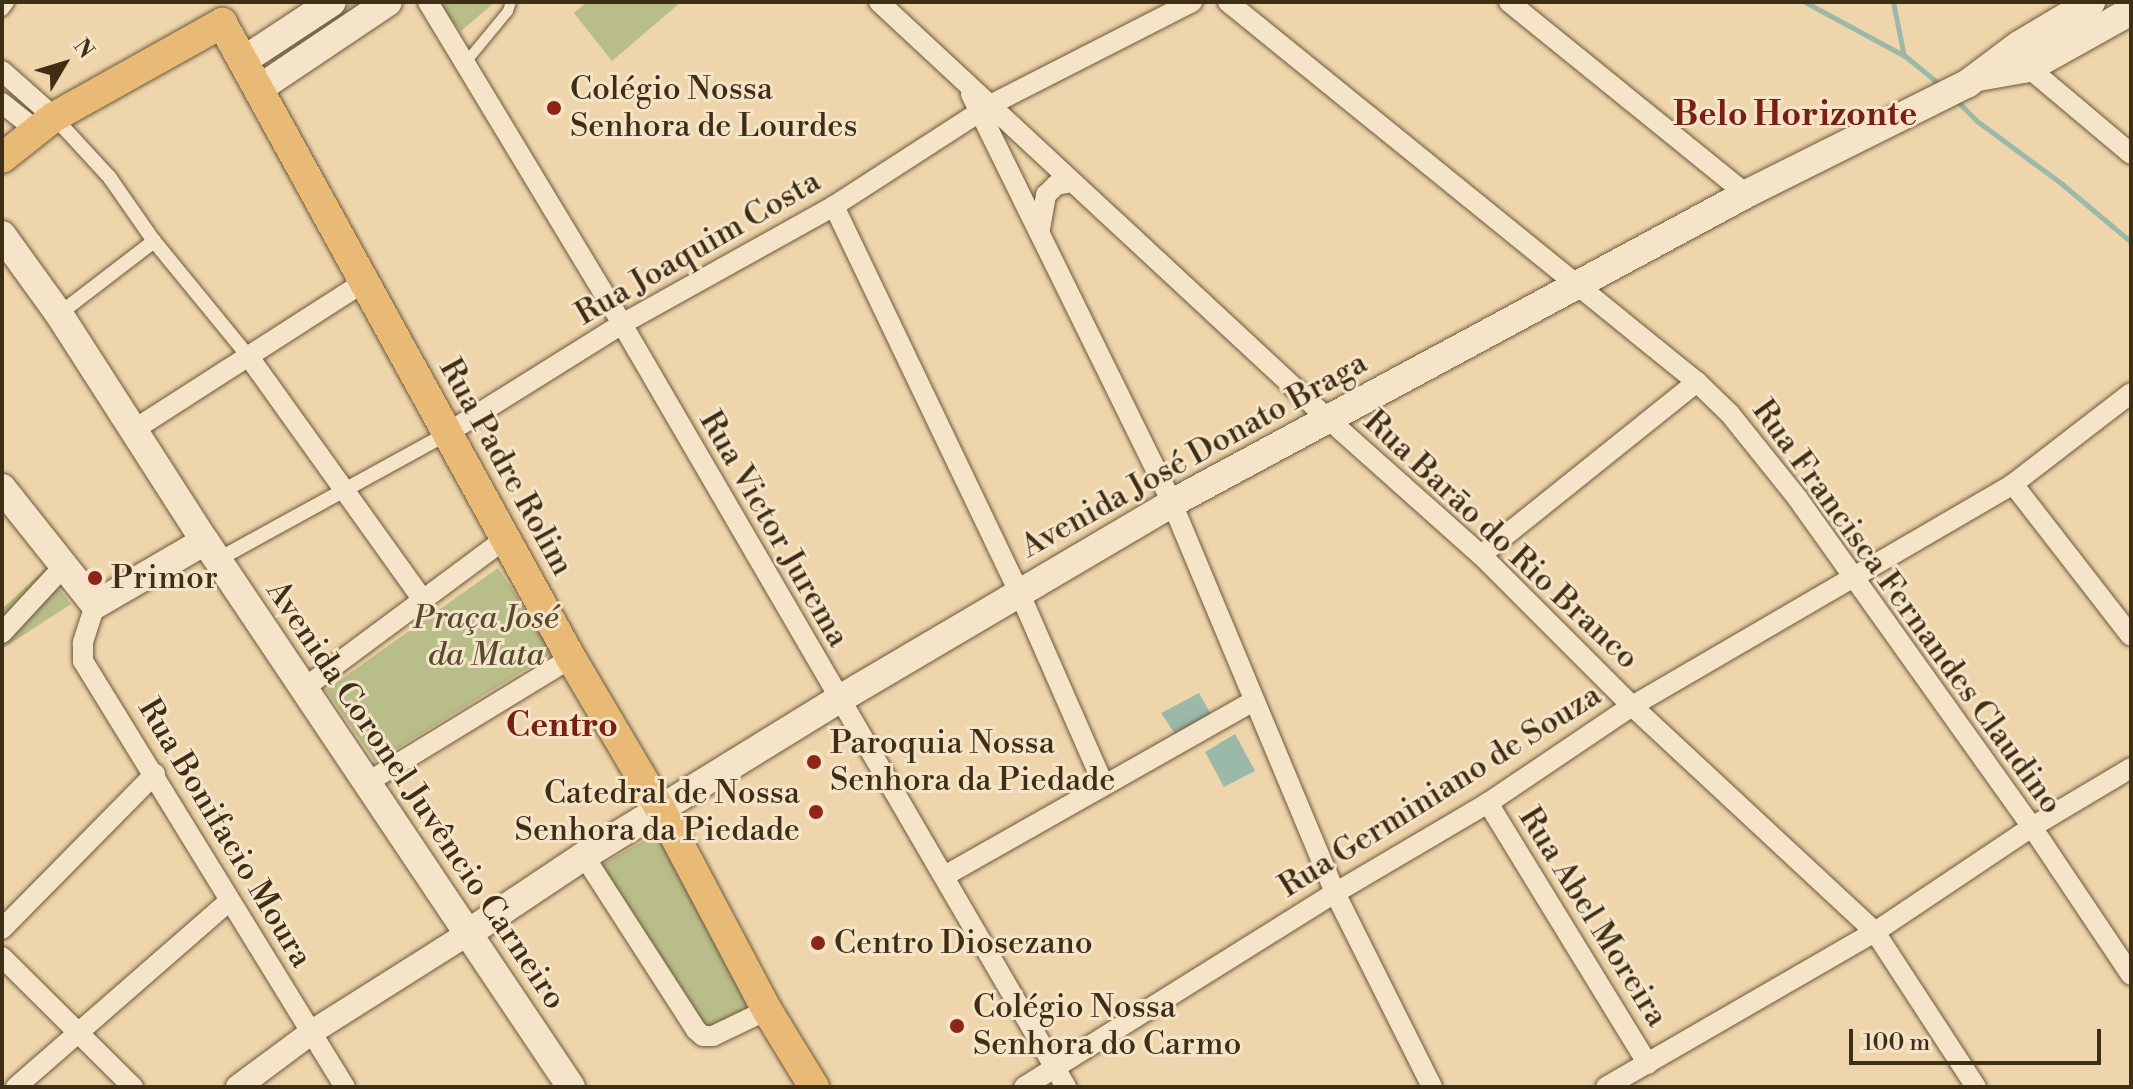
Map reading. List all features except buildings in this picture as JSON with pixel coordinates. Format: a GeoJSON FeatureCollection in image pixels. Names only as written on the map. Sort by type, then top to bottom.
{"type":"FeatureCollection","features":[{"type":"Feature","properties":{"kind":"main road"},"geometry":{"type":"LineString","coordinates":[[244,60],[332,2]]}},
{"type":"Feature","properties":{"kind":"main road"},"geometry":{"type":"LineString","coordinates":[[260,88],[388,2]]}},
{"type":"Feature","properties":{"kind":"main road","name":"Avenida José Donato Braga"},"geometry":{"type":"LineString","coordinates":[[467,934],[584,856],[838,700],[1172,503],[1746,194],[1972,80],[2019,45],[2091,2]]}},
{"type":"Feature","properties":{"kind":"main road","name":"Avenida José Donato Braga"},"geometry":{"type":"LineString","coordinates":[[1972,80],[2029,68],[2131,11]]}},
{"type":"Feature","properties":{"kind":"main road"},"geometry":{"type":"LineString","coordinates":[[2,158],[45,124],[218,12]]}},
{"type":"Feature","properties":{"kind":"main road","name":"Rua Padre Rolim"},"geometry":{"type":"LineString","coordinates":[[218,12],[446,434],[571,658],[661,810],[767,1010],[814,1087]]}},
{"type":"Feature","properties":{"kind":"main road","name":"Avenida Coronel Juvêncio Carneiro"},"geometry":{"type":"LineString","coordinates":[[2,235],[59,314],[211,551],[571,1087]]}},
{"type":"Feature","properties":{"kind":"main road"},"geometry":{"type":"LineString","coordinates":[[2,488],[95,605],[211,551]]}},
{"type":"Feature","properties":{"kind":"street"},"geometry":{"type":"LineString","coordinates":[[2,9],[7,2]]}},
{"type":"Feature","properties":{"kind":"street","name":"Rua Victor Jurema"},"geometry":{"type":"LineString","coordinates":[[428,2],[622,324],[838,700],[946,875],[1066,1087]]}},
{"type":"Feature","properties":{"kind":"street","name":"Rua Barāo do Rio Branco"},"geometry":{"type":"LineString","coordinates":[[879,2],[964,81],[984,108],[1072,182],[1327,418],[1481,555],[1632,706],[1875,932],[1976,1087]]}},
{"type":"Feature","properties":{"kind":"street","name":"Rua Joaquim Costa"},"geometry":{"type":"LineString","coordinates":[[446,434],[622,324],[834,206],[984,108],[1192,2]]}},
{"type":"Feature","properties":{"kind":"street","name":"Rua Francisca Fernandes Claudino"},"geometry":{"type":"LineString","coordinates":[[1228,2],[1697,382],[1730,414],[1788,487],[2032,827],[2131,975]]}},
{"type":"Feature","properties":{"kind":"street"},"geometry":{"type":"LineString","coordinates":[[1509,2],[1746,194]]}},
{"type":"Feature","properties":{"kind":"street"},"geometry":{"type":"LineString","coordinates":[[2029,68],[2131,154]]}},
{"type":"Feature","properties":{"kind":"street"},"geometry":{"type":"LineString","coordinates":[[2,71],[45,124],[110,178],[154,241],[249,357],[423,600]]}},
{"type":"Feature","properties":{"kind":"street"},"geometry":{"type":"LineString","coordinates":[[2,103],[45,124]]}},
{"type":"Feature","properties":{"kind":"street"},"geometry":{"type":"LineString","coordinates":[[984,108],[1009,172],[1040,229],[1172,503],[1335,893],[1432,1087]]}},
{"type":"Feature","properties":{"kind":"street"},"geometry":{"type":"LineString","coordinates":[[1009,172],[1051,189],[1072,182]]}},
{"type":"Feature","properties":{"kind":"street"},"geometry":{"type":"LineString","coordinates":[[1040,229],[1041,209],[1051,189]]}},
{"type":"Feature","properties":{"kind":"street"},"geometry":{"type":"LineString","coordinates":[[834,206],[1019,592],[1103,783]]}},
{"type":"Feature","properties":{"kind":"street"},"geometry":{"type":"LineString","coordinates":[[59,314],[154,241]]}},
{"type":"Feature","properties":{"kind":"street"},"geometry":{"type":"LineString","coordinates":[[135,429],[364,282]]}},
{"type":"Feature","properties":{"kind":"street"},"geometry":{"type":"LineString","coordinates":[[1481,555],[1697,382]]}},
{"type":"Feature","properties":{"kind":"street","name":"Rua Germiniano de Souza"},"geometry":{"type":"LineString","coordinates":[[1024,1087],[1335,893],[1488,803],[1632,706],[1854,580],[2013,484],[2131,393]]}},
{"type":"Feature","properties":{"kind":"street"},"geometry":{"type":"LineString","coordinates":[[211,551],[345,490],[446,434]]}},
{"type":"Feature","properties":{"kind":"street"},"geometry":{"type":"LineString","coordinates":[[2013,484],[2131,636]]}},
{"type":"Feature","properties":{"kind":"street"},"geometry":{"type":"LineString","coordinates":[[303,689],[505,539]]}},
{"type":"Feature","properties":{"kind":"street"},"geometry":{"type":"LineString","coordinates":[[2,633],[64,566]]}},
{"type":"Feature","properties":{"kind":"street","name":"Rua Bonifacio Moura"},"geometry":{"type":"LineString","coordinates":[[95,605],[83,643],[83,661],[345,1087]]}},
{"type":"Feature","properties":{"kind":"street"},"geometry":{"type":"LineString","coordinates":[[368,782],[571,658]]}},
{"type":"Feature","properties":{"kind":"street"},"geometry":{"type":"LineString","coordinates":[[946,875],[1103,783],[1253,701]]}},
{"type":"Feature","properties":{"kind":"street"},"geometry":{"type":"LineString","coordinates":[[1606,1087],[1875,932],[2032,827],[2131,768]]}},
{"type":"Feature","properties":{"kind":"street"},"geometry":{"type":"LineString","coordinates":[[2,929],[155,774]]}},
{"type":"Feature","properties":{"kind":"street","name":"Rua Abel Moreira"},"geometry":{"type":"LineString","coordinates":[[1488,803],[1648,1064]]}},
{"type":"Feature","properties":{"kind":"street"},"geometry":{"type":"LineString","coordinates":[[584,856],[696,1030],[703,1036],[713,1036],[767,1010]]}},
{"type":"Feature","properties":{"kind":"street"},"geometry":{"type":"LineString","coordinates":[[16,1087],[229,901]]}},
{"type":"Feature","properties":{"kind":"street"},"geometry":{"type":"LineString","coordinates":[[238,1087],[312,1032],[467,934]]}},
{"type":"Feature","properties":{"kind":"street"},"geometry":{"type":"LineString","coordinates":[[2,957],[133,1087]]}},
{"type":"Feature","properties":{"kind":"lane"},"geometry":{"type":"LineString","coordinates":[[466,62],[508,11],[511,2]]}},
{"type":"Feature","properties":{"kind":"green space"},"geometry":{"type":"Polygon","coordinates":[[[352,2],[382,2],[275,66],[269,58],[352,2]]]}},
{"type":"Feature","properties":{"kind":"green space"},"geometry":{"type":"Polygon","coordinates":[[[435,2],[495,2],[461,31],[435,2]]]}},
{"type":"Feature","properties":{"kind":"green space"},"geometry":{"type":"Polygon","coordinates":[[[587,2],[681,2],[612,61],[574,13],[587,2]]]}},
{"type":"Feature","properties":{"kind":"green space","name":"Praça José da Mata"},"geometry":{"type":"Polygon","coordinates":[[[498,568],[554,652],[375,762],[326,690],[498,568]]]}},
{"type":"Feature","properties":{"kind":"green space"},"geometry":{"type":"Polygon","coordinates":[[[44,570],[71,604],[2,649],[2,609],[44,570]]]}},
{"type":"Feature","properties":{"kind":"green space"},"geometry":{"type":"Polygon","coordinates":[[[657,833],[752,1005],[705,1034],[601,865],[657,833]]]}},
{"type":"Feature","properties":{"kind":"shaded area"},"geometry":{"type":"Polygon","coordinates":[[[1199,693],[1213,718],[1177,737],[1161,713],[1199,693]]]}},
{"type":"Feature","properties":{"kind":"shaded area"},"geometry":{"type":"Polygon","coordinates":[[[1235,734],[1255,771],[1224,787],[1205,752],[1235,734]]]}},
{"type":"Feature","properties":{"kind":"waterway"},"geometry":{"type":"LineString","coordinates":[[1805,2],[1905,56],[1943,87]]}},
{"type":"Feature","properties":{"kind":"waterway"},"geometry":{"type":"LineString","coordinates":[[1893,2],[1904,56]]}},
{"type":"Feature","properties":{"kind":"waterway"},"geometry":{"type":"LineString","coordinates":[[1956,100],[1977,121],[2062,184],[2131,242]]}},
{"type":"Feature","properties":{"kind":"place","name":"Colégio Nossa Senhora de Lourdes"},"geometry":{"type":"Point","coordinates":[554,108]}},
{"type":"Feature","properties":{"kind":"place","name":"Primor"},"geometry":{"type":"Point","coordinates":[95,578]}},
{"type":"Feature","properties":{"kind":"place","name":"Paroquia Nossa Senhora da Piedade"},"geometry":{"type":"Point","coordinates":[814,762]}},
{"type":"Feature","properties":{"kind":"place","name":"Catedral de Nossa Senhora da Piedade"},"geometry":{"type":"Point","coordinates":[816,812]}},
{"type":"Feature","properties":{"kind":"place","name":"Centro Diosezano"},"geometry":{"type":"Point","coordinates":[818,943]}},
{"type":"Feature","properties":{"kind":"place","name":"Colégio Nossa Senhora do Carmo"},"geometry":{"type":"Point","coordinates":[957,1026]}},
{"type":"Feature","properties":{"kind":"district","name":"Belo Horizonte"},"geometry":{"type":"Point","coordinates":[1795,116]}},
{"type":"Feature","properties":{"kind":"district","name":"Centro"},"geometry":{"type":"Point","coordinates":[562,727]}}]}
